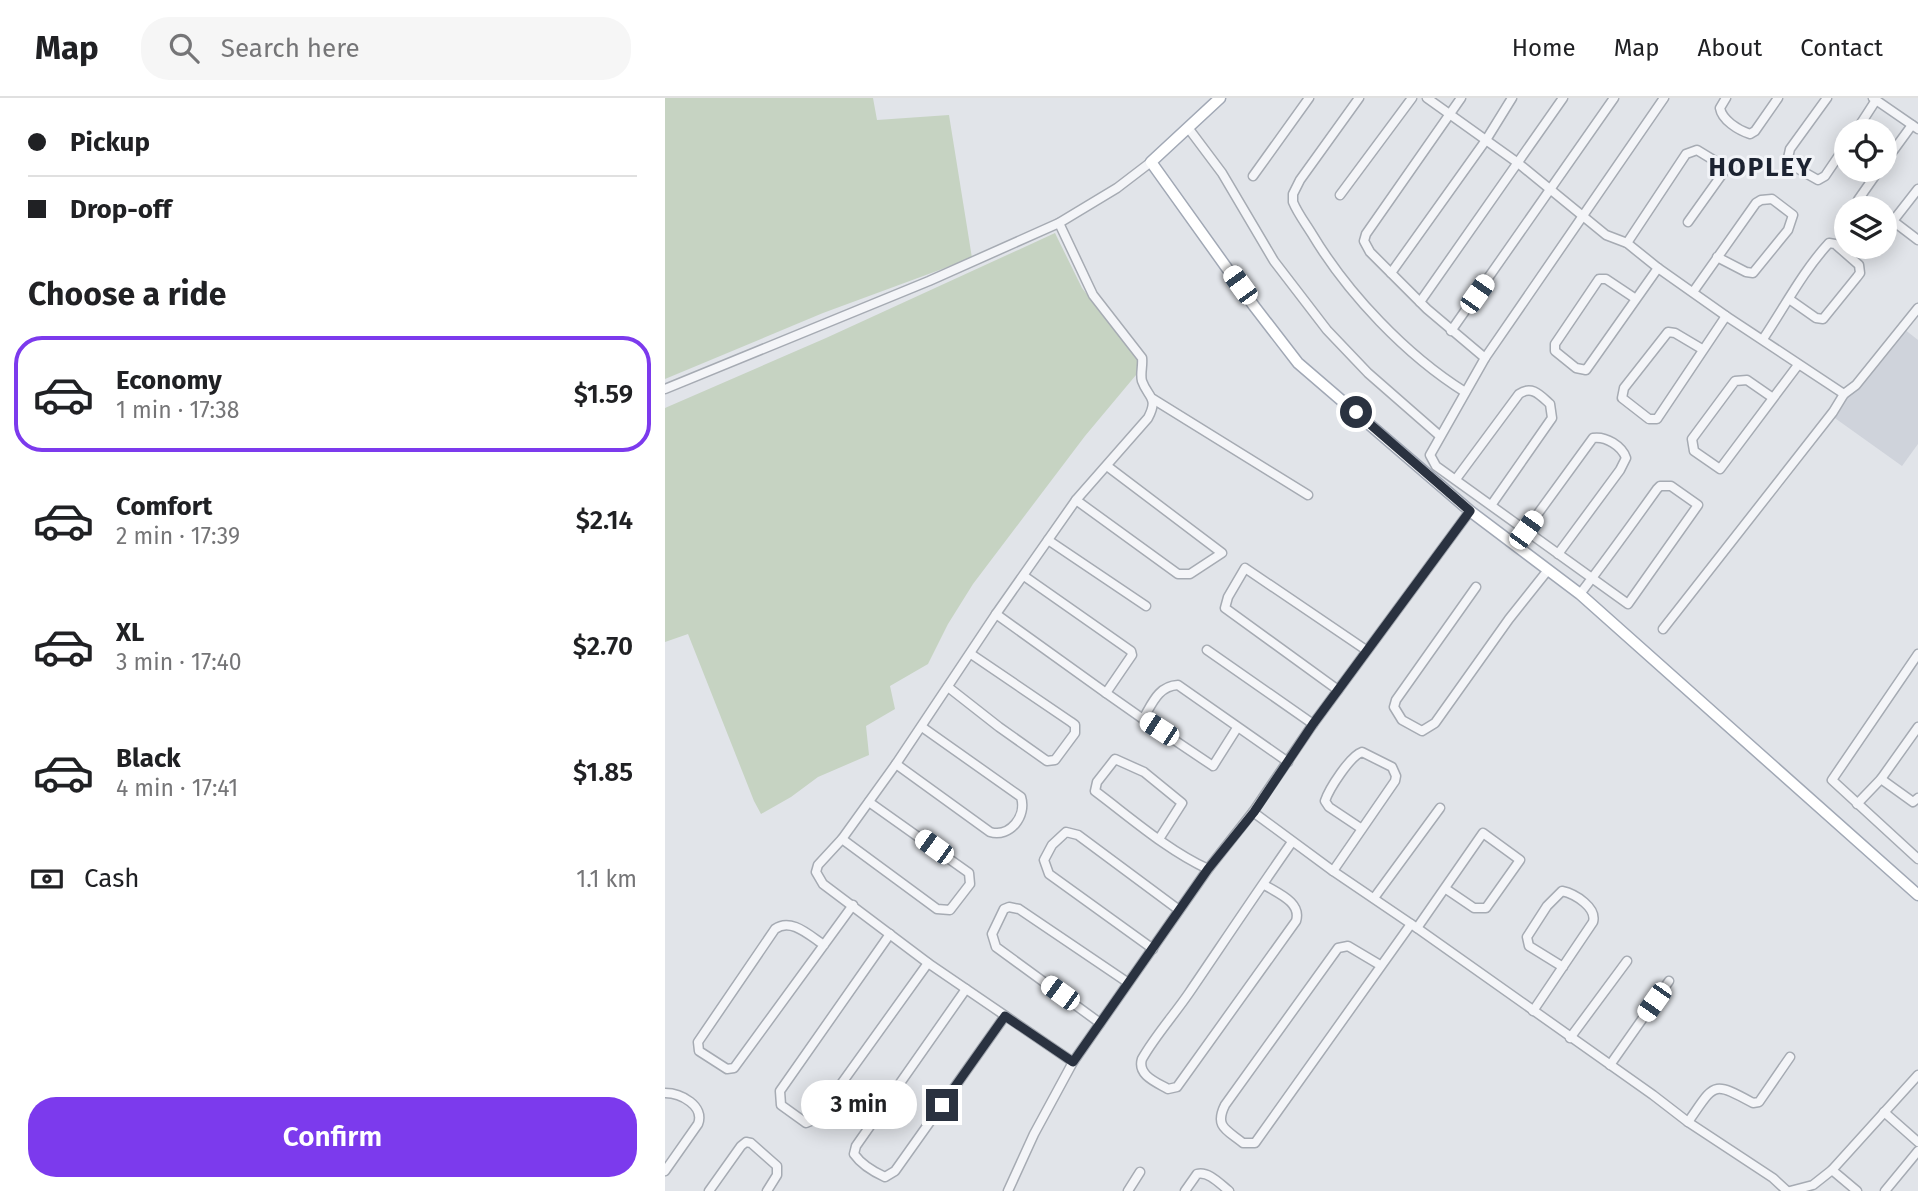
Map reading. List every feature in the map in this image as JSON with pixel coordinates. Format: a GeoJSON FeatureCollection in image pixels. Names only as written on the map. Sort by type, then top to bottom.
{"type":"FeatureCollection","features":[{"type":"Feature","properties":{"kind":"main road"},"geometry":{"type":"LineString","coordinates":[[1220,98],[1151,162],[1298,363],[1470,511],[1580,594],[1918,895]]}},
{"type":"Feature","properties":{"kind":"street"},"geometry":{"type":"LineString","coordinates":[[1253,176],[1309,98]]}},
{"type":"Feature","properties":{"kind":"street"},"geometry":{"type":"LineString","coordinates":[[1359,98],[1300,180],[1293,194],[1293,202],[1324,255],[1348,285],[1408,348],[1465,392]]}},
{"type":"Feature","properties":{"kind":"street"},"geometry":{"type":"LineString","coordinates":[[1340,195],[1412,98]]}},
{"type":"Feature","properties":{"kind":"street"},"geometry":{"type":"LineString","coordinates":[[1427,98],[1552,189],[1606,235],[1627,243],[1726,316],[1844,394]]}},
{"type":"Feature","properties":{"kind":"street"},"geometry":{"type":"LineString","coordinates":[[1461,98],[1365,237],[1365,245],[1420,302],[1485,358]]}},
{"type":"Feature","properties":{"kind":"street"},"geometry":{"type":"LineString","coordinates":[[1391,273],[1486,140],[1512,98]]}},
{"type":"Feature","properties":{"kind":"street"},"geometry":{"type":"LineString","coordinates":[[1420,302],[1563,98]]}},
{"type":"Feature","properties":{"kind":"street"},"geometry":{"type":"LineString","coordinates":[[1451,331],[1614,98]]}},
{"type":"Feature","properties":{"kind":"street"},"geometry":{"type":"LineString","coordinates":[[1580,594],[1591,579],[1660,486],[1671,486],[1698,505],[1628,604],[1591,579],[1492,504],[1436,466],[1430,458],[1432,450],[1485,358],[1664,98]]}},
{"type":"Feature","properties":{"kind":"street"},"geometry":{"type":"LineString","coordinates":[[1726,98],[1720,108],[1722,115],[1742,132],[1749,134],[1755,131],[1778,98]]}},
{"type":"Feature","properties":{"kind":"street"},"geometry":{"type":"LineString","coordinates":[[1828,98],[1791,146],[1789,159],[1795,167],[1810,177],[1822,179],[1834,162]]}},
{"type":"Feature","properties":{"kind":"street"},"geometry":{"type":"LineString","coordinates":[[1863,119],[1875,99],[1915,127],[1897,148]]}},
{"type":"Feature","properties":{"kind":"street"},"geometry":{"type":"LineString","coordinates":[[1189,128],[1222,173],[1274,261],[1327,330],[1368,373],[1440,436]]}},
{"type":"Feature","properties":{"kind":"street"},"geometry":{"type":"LineString","coordinates":[[1627,243],[1686,155],[1697,150],[1720,164],[1723,173],[1688,222]]}},
{"type":"Feature","properties":{"kind":"street"},"geometry":{"type":"LineString","coordinates":[[665,389],[929,281],[1059,223],[1117,188],[1151,162]]}},
{"type":"Feature","properties":{"kind":"street"},"geometry":{"type":"LineString","coordinates":[[1897,215],[1918,190]]}},
{"type":"Feature","properties":{"kind":"street"},"geometry":{"type":"LineString","coordinates":[[1693,292],[1717,257],[1756,203],[1772,199],[1793,215],[1788,230],[1753,273],[1717,257]]}},
{"type":"Feature","properties":{"kind":"street"},"geometry":{"type":"LineString","coordinates":[[1059,223],[1093,295],[1142,358],[1141,379],[1153,399],[1308,495]]}},
{"type":"Feature","properties":{"kind":"street"},"geometry":{"type":"LineString","coordinates":[[1897,228],[1918,240]]}},
{"type":"Feature","properties":{"kind":"street"},"geometry":{"type":"LineString","coordinates":[[1763,340],[1789,299],[1829,243],[1835,244],[1859,265],[1857,277],[1823,319],[1816,318],[1789,299]]}},
{"type":"Feature","properties":{"kind":"street"},"geometry":{"type":"LineString","coordinates":[[1636,299],[1606,279],[1599,279],[1555,344],[1555,351],[1576,369],[1586,370],[1658,268]]}},
{"type":"Feature","properties":{"kind":"street"},"geometry":{"type":"LineString","coordinates":[[1663,629],[1833,412],[1844,394],[1856,385],[1918,308]]}},
{"type":"Feature","properties":{"kind":"street"},"geometry":{"type":"LineString","coordinates":[[1702,349],[1675,333],[1668,332],[1624,388],[1622,398],[1649,419],[1657,419],[1726,316]]}},
{"type":"Feature","properties":{"kind":"street"},"geometry":{"type":"LineString","coordinates":[[1773,398],[1747,380],[1735,381],[1692,439],[1694,451],[1720,469],[1798,365]]}},
{"type":"Feature","properties":{"kind":"street"},"geometry":{"type":"LineString","coordinates":[[1456,479],[1519,394],[1527,390],[1538,392],[1550,404],[1552,418],[1492,504]]}},
{"type":"Feature","properties":{"kind":"street"},"geometry":{"type":"LineString","coordinates":[[1073,1062],[890,934],[823,884],[816,872],[818,865],[842,839],[922,727],[996,614],[1076,500],[1148,418],[1153,399]]}},
{"type":"Feature","properties":{"kind":"street"},"geometry":{"type":"LineString","coordinates":[[1526,530],[1593,438],[1604,438],[1622,449],[1626,458],[1621,470],[1558,554]]}},
{"type":"Feature","properties":{"kind":"street"},"geometry":{"type":"LineString","coordinates":[[1076,500],[1178,574],[1191,574],[1222,553],[1107,466]]}},
{"type":"Feature","properties":{"kind":"street"},"geometry":{"type":"LineString","coordinates":[[1008,1191],[1034,1134],[1073,1062],[1127,982],[1208,869],[1254,812],[1366,650],[1470,511]]}},
{"type":"Feature","properties":{"kind":"street"},"geometry":{"type":"LineString","coordinates":[[1048,540],[1146,606]]}},
{"type":"Feature","properties":{"kind":"street"},"geometry":{"type":"LineString","coordinates":[[1338,690],[1225,608],[1225,603],[1245,568],[1366,650]]}},
{"type":"Feature","properties":{"kind":"street"},"geometry":{"type":"LineString","coordinates":[[1476,587],[1396,700],[1394,707],[1402,720],[1422,731],[1428,730],[1435,723],[1509,619],[1548,570]]}},
{"type":"Feature","properties":{"kind":"street"},"geometry":{"type":"LineString","coordinates":[[1024,576],[1131,651],[1132,655],[1106,693]]}},
{"type":"Feature","properties":{"kind":"street"},"geometry":{"type":"LineString","coordinates":[[996,614],[1213,766],[1237,728]]}},
{"type":"Feature","properties":{"kind":"street"},"geometry":{"type":"LineString","coordinates":[[1207,650],[1313,724]]}},
{"type":"Feature","properties":{"kind":"street"},"geometry":{"type":"LineString","coordinates":[[948,687],[1047,761],[1055,760],[1075,733],[1075,725],[1072,722],[971,654]]}},
{"type":"Feature","properties":{"kind":"street"},"geometry":{"type":"LineString","coordinates":[[1918,654],[1832,780],[1918,859]]}},
{"type":"Feature","properties":{"kind":"street"},"geometry":{"type":"LineString","coordinates":[[1143,719],[1161,691],[1178,685],[1288,762]]}},
{"type":"Feature","properties":{"kind":"street"},"geometry":{"type":"LineString","coordinates":[[896,764],[990,832],[1002,834],[1012,828],[1022,811],[1021,797],[922,727]]}},
{"type":"Feature","properties":{"kind":"street"},"geometry":{"type":"LineString","coordinates":[[1857,804],[1881,779],[1918,727]]}},
{"type":"Feature","properties":{"kind":"street"},"geometry":{"type":"LineString","coordinates":[[1333,872],[1395,781],[1392,767],[1362,752],[1355,754],[1325,801],[1329,807],[1362,829]]}},
{"type":"Feature","properties":{"kind":"street"},"geometry":{"type":"LineString","coordinates":[[1159,839],[1181,803],[1144,772],[1115,759],[1097,782],[1095,791],[1159,839],[1208,869]]}},
{"type":"Feature","properties":{"kind":"street"},"geometry":{"type":"LineString","coordinates":[[1881,779],[1913,802],[1918,799]]}},
{"type":"Feature","properties":{"kind":"street"},"geometry":{"type":"LineString","coordinates":[[842,839],[937,909],[950,910],[955,906],[970,884],[969,873],[869,802]]}},
{"type":"Feature","properties":{"kind":"street"},"geometry":{"type":"LineString","coordinates":[[1374,898],[1440,808]]}},
{"type":"Feature","properties":{"kind":"street"},"geometry":{"type":"LineString","coordinates":[[1254,812],[1333,872],[1414,926],[1788,1191],[1813,1185],[1832,1170],[1918,1075]]}},
{"type":"Feature","properties":{"kind":"street"},"geometry":{"type":"LineString","coordinates":[[1153,949],[1049,874],[1044,860],[1052,845],[1066,832],[1078,835],[1179,911]]}},
{"type":"Feature","properties":{"kind":"street"},"geometry":{"type":"LineString","coordinates":[[1380,965],[1348,946],[1338,948],[1225,1105],[1219,1116],[1221,1126],[1243,1143],[1255,1143],[1380,965],[1446,889],[1483,833],[1520,860],[1486,908],[1474,908],[1446,889]]}},
{"type":"Feature","properties":{"kind":"street"},"geometry":{"type":"LineString","coordinates":[[1263,884],[1295,906],[1298,914],[1296,921],[1207,1048],[1177,1087],[1168,1089],[1144,1074],[1140,1066],[1142,1059],[1292,842]]}},
{"type":"Feature","properties":{"kind":"street"},"geometry":{"type":"LineString","coordinates":[[1533,1011],[1563,967],[1593,922],[1595,914],[1570,893],[1562,891],[1547,906],[1527,937],[1527,942],[1529,946],[1563,967]]}},
{"type":"Feature","properties":{"kind":"street"},"geometry":{"type":"LineString","coordinates":[[824,945],[791,925],[781,925],[775,929],[698,1042],[698,1049],[727,1069],[732,1069],[824,945],[853,905]]}},
{"type":"Feature","properties":{"kind":"street"},"geometry":{"type":"LineString","coordinates":[[1100,1023],[996,947],[992,934],[1004,909],[1019,909],[1127,982]]}},
{"type":"Feature","properties":{"kind":"street"},"geometry":{"type":"LineString","coordinates":[[890,934],[780,1091],[781,1105],[791,1114],[806,1123],[816,1119],[928,962]]}},
{"type":"Feature","properties":{"kind":"street"},"geometry":{"type":"LineString","coordinates":[[1570,1038],[1626,961]]}},
{"type":"Feature","properties":{"kind":"street"},"geometry":{"type":"LineString","coordinates":[[1610,1065],[1669,981]]}},
{"type":"Feature","properties":{"kind":"street"},"geometry":{"type":"LineString","coordinates":[[966,989],[856,1146],[856,1157],[871,1168],[885,1177],[895,1171],[1005,1016]]}},
{"type":"Feature","properties":{"kind":"street"},"geometry":{"type":"LineString","coordinates":[[1688,1122],[1714,1088],[1723,1088],[1753,1104],[1759,1102],[1790,1057]]}},
{"type":"Feature","properties":{"kind":"street"},"geometry":{"type":"LineString","coordinates":[[665,1093],[692,1103],[700,1117],[698,1124],[665,1171]]}},
{"type":"Feature","properties":{"kind":"street"},"geometry":{"type":"LineString","coordinates":[[1884,1112],[1918,1142]]}},
{"type":"Feature","properties":{"kind":"street"},"geometry":{"type":"LineString","coordinates":[[709,1191],[746,1142],[751,1143],[777,1166],[777,1175],[767,1191]]}},
{"type":"Feature","properties":{"kind":"street"},"geometry":{"type":"LineString","coordinates":[[1885,1191],[1918,1151]]}},
{"type":"Feature","properties":{"kind":"street"},"geometry":{"type":"LineString","coordinates":[[1832,1170],[1857,1191]]}},
{"type":"Feature","properties":{"kind":"street"},"geometry":{"type":"LineString","coordinates":[[1128,1191],[1140,1172]]}},
{"type":"Feature","properties":{"kind":"street"},"geometry":{"type":"LineString","coordinates":[[1185,1191],[1201,1172],[1229,1191]]}},
{"type":"Feature","properties":{"kind":"shaded area"},"geometry":{"type":"Polygon","coordinates":[[[1904,329],[1918,340],[1918,444],[1902,466],[1832,416],[1904,329]]]}},
{"type":"Feature","properties":{"kind":"green space"},"geometry":{"type":"Polygon","coordinates":[[[665,98],[873,98],[877,120],[949,115],[972,258],[823,313],[665,379],[665,98]]]}},
{"type":"Feature","properties":{"kind":"green space"},"geometry":{"type":"Polygon","coordinates":[[[1055,233],[1082,288],[1139,361],[1136,375],[1085,436],[973,584],[948,624],[928,664],[890,686],[895,709],[866,726],[869,755],[818,777],[761,814],[688,634],[665,642],[665,408],[1055,233]]]}},
{"type":"Feature","properties":{"kind":"district","name":"HOPLEY"},"geometry":{"type":"Point","coordinates":[1761,167]}},
{"type":"Feature","properties":{"kind":"route"},"geometry":{"type":"LineString","coordinates":[[942,1105],[1005,1016],[1073,1062],[1208,869],[1254,812],[1313,724],[1470,511],[1356,412]]}}]}
